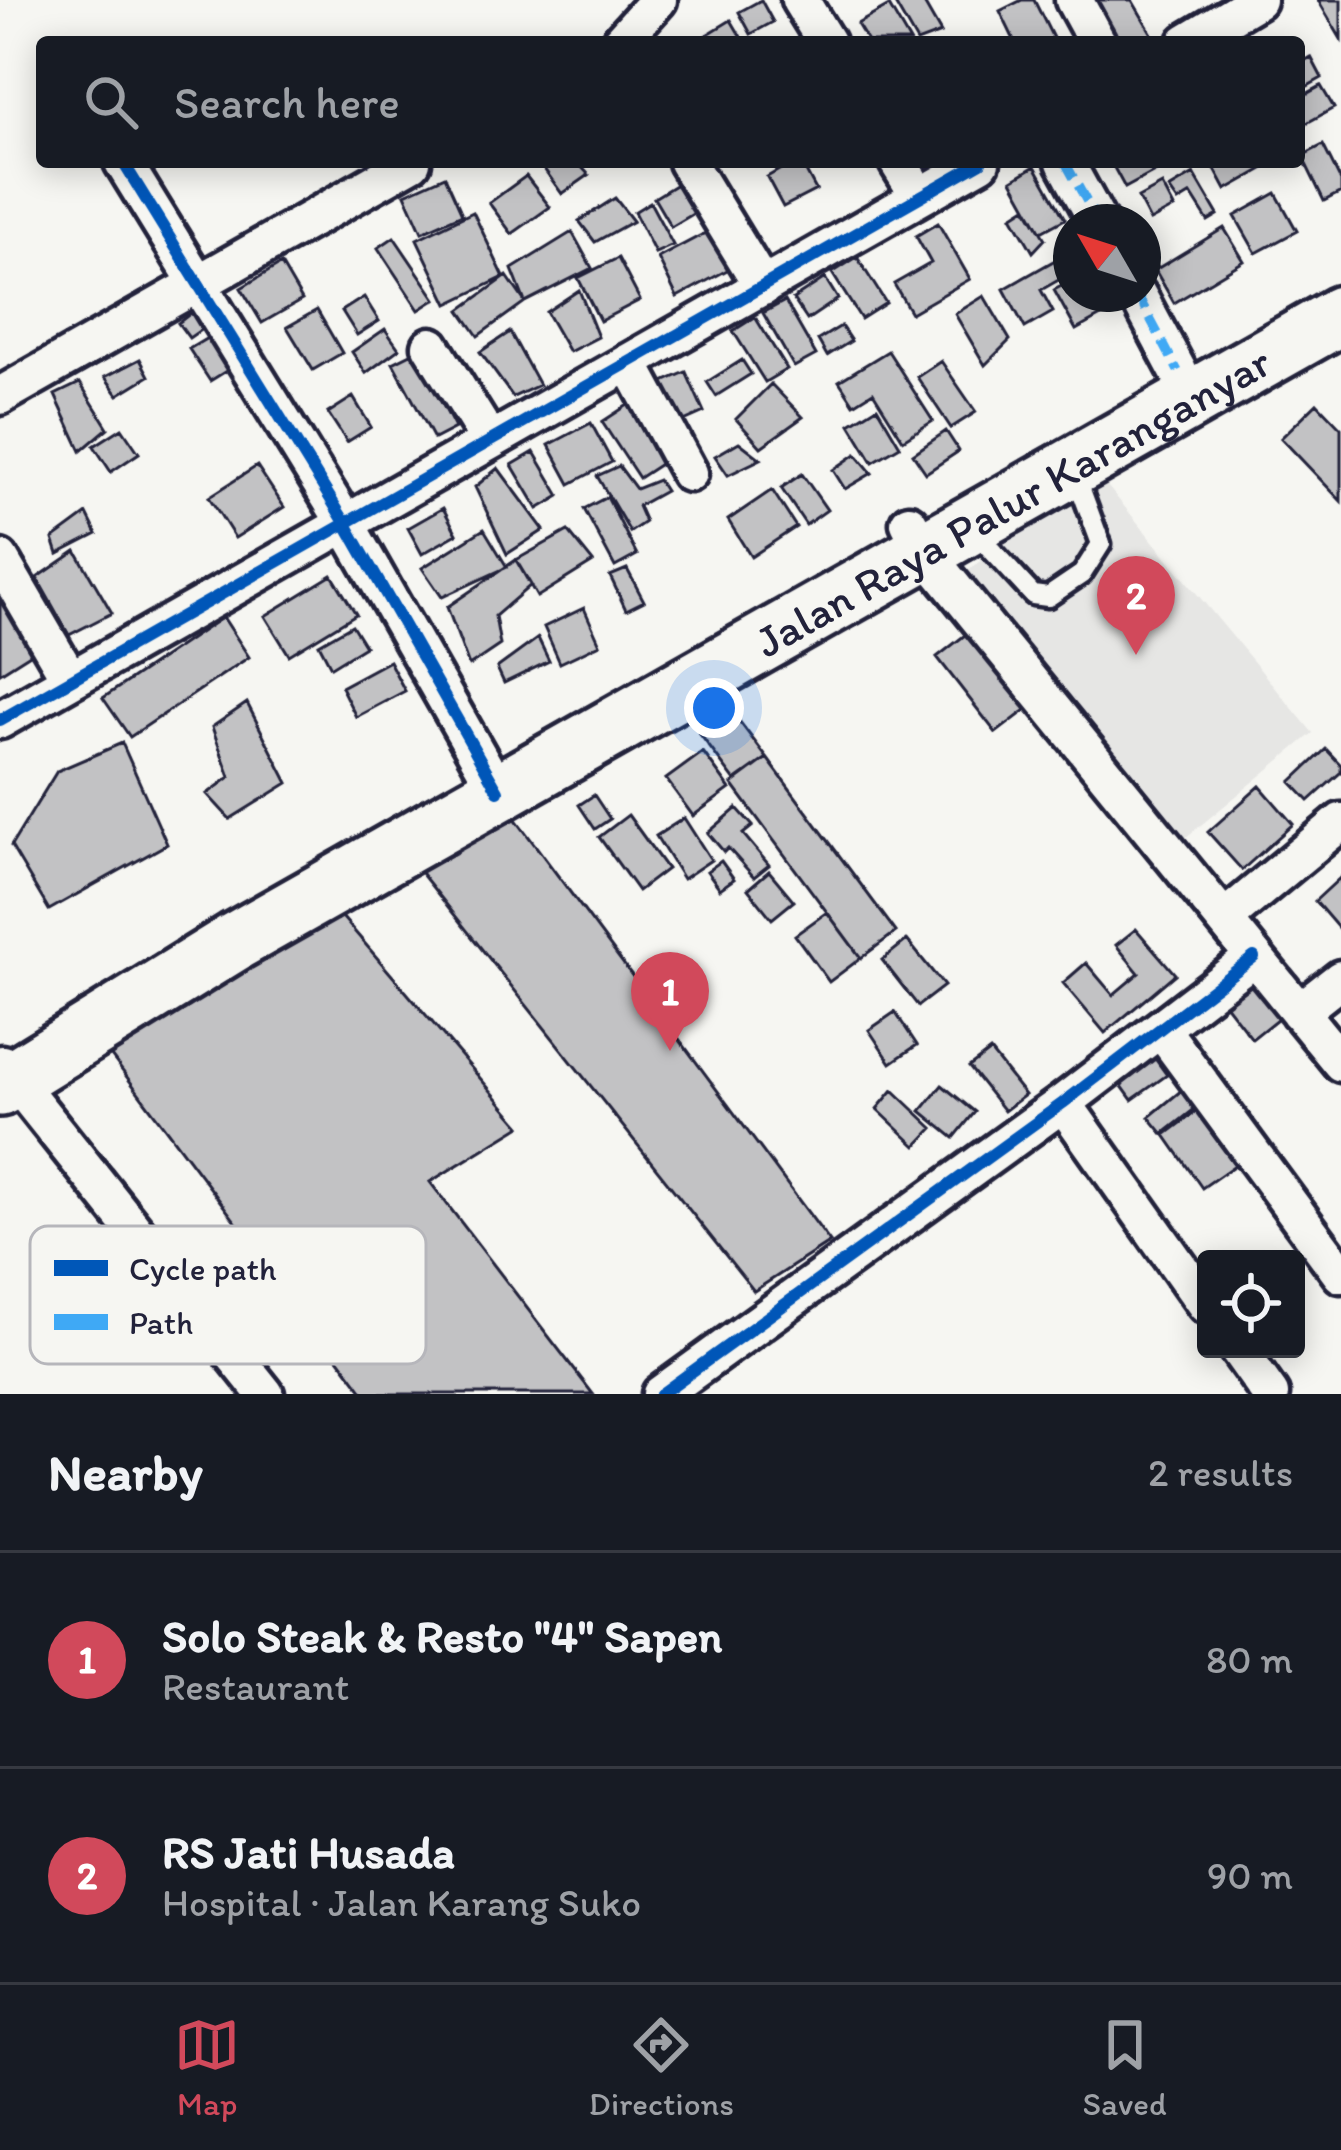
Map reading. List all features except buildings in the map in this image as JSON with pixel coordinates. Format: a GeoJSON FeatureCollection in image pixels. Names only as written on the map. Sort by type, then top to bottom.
{"type":"FeatureCollection","features":[{"type":"Feature","properties":{"kind":"main road","name":"Jalan Raya Palur Karanganyar"},"geometry":{"type":"LineString","coordinates":[[934,532],[1178,371],[1341,278]]}},
{"type":"Feature","properties":{"kind":"main road","name":"Jalan Raya Palur Karanganyar"},"geometry":{"type":"LineString","coordinates":[[3,1068],[229,929],[934,532],[1072,466],[1341,315]]}},
{"type":"Feature","properties":{"kind":"street"},"geometry":{"type":"LineString","coordinates":[[625,36],[658,0]]}},
{"type":"Feature","properties":{"kind":"street"},"geometry":{"type":"LineString","coordinates":[[800,0],[822,36]]}},
{"type":"Feature","properties":{"kind":"street"},"geometry":{"type":"LineString","coordinates":[[1074,0],[1094,36]]}},
{"type":"Feature","properties":{"kind":"street"},"geometry":{"type":"LineString","coordinates":[[1196,36],[1247,2]]}},
{"type":"Feature","properties":{"kind":"street"},"geometry":{"type":"LineString","coordinates":[[127,168],[346,524],[493,781]]}},
{"type":"Feature","properties":{"kind":"street"},"geometry":{"type":"LineString","coordinates":[[0,396],[401,168]]}},
{"type":"Feature","properties":{"kind":"street"},"geometry":{"type":"LineString","coordinates":[[691,168],[763,287]]}},
{"type":"Feature","properties":{"kind":"street"},"geometry":{"type":"LineString","coordinates":[[902,168],[919,196]]}},
{"type":"Feature","properties":{"kind":"street"},"geometry":{"type":"LineString","coordinates":[[0,720],[970,168]]}},
{"type":"Feature","properties":{"kind":"street"},"geometry":{"type":"LineString","coordinates":[[1068,168],[1088,204]]}},
{"type":"Feature","properties":{"kind":"street"},"geometry":{"type":"LineString","coordinates":[[1147,312],[1178,371]]}},
{"type":"Feature","properties":{"kind":"street"},"geometry":{"type":"LineString","coordinates":[[431,346],[490,441]]}},
{"type":"Feature","properties":{"kind":"street"},"geometry":{"type":"LineString","coordinates":[[629,362],[688,472]]}},
{"type":"Feature","properties":{"kind":"street"},"geometry":{"type":"LineString","coordinates":[[934,532],[1224,919],[1341,1063]]}},
{"type":"Feature","properties":{"kind":"street"},"geometry":{"type":"LineString","coordinates":[[0,559],[70,679]]}},
{"type":"Feature","properties":{"kind":"street"},"geometry":{"type":"LineString","coordinates":[[1224,919],[1341,822]]}},
{"type":"Feature","properties":{"kind":"street"},"geometry":{"type":"LineString","coordinates":[[661,1394],[1063,1103],[1254,957]]}},
{"type":"Feature","properties":{"kind":"street"},"geometry":{"type":"LineString","coordinates":[[1299,1012],[1341,979]]}},
{"type":"Feature","properties":{"kind":"street"},"geometry":{"type":"LineString","coordinates":[[1161,1029],[1341,1274]]}},
{"type":"Feature","properties":{"kind":"street"},"geometry":{"type":"LineString","coordinates":[[3,1068],[130,1226]]}},
{"type":"Feature","properties":{"kind":"street"},"geometry":{"type":"LineString","coordinates":[[1063,1103],[1197,1292]]}},
{"type":"Feature","properties":{"kind":"street"},"geometry":{"type":"LineString","coordinates":[[1244,1358],[1270,1394]]}},
{"type":"Feature","properties":{"kind":"street"},"geometry":{"type":"LineString","coordinates":[[241,1364],[265,1394]]}},
{"type":"Feature","properties":{"kind":"lane"},"geometry":{"type":"LineString","coordinates":[[934,532],[1034,595],[1048,598],[1082,574],[1101,544],[1072,466]]}},
{"type":"Feature","properties":{"kind":"shaded area"},"geometry":{"type":"Polygon","coordinates":[[[1093,469],[1313,733],[1179,843],[962,576],[1093,469]]]}},
{"type":"Feature","properties":{"kind":"marked path"},"geometry":{"type":"LineString","coordinates":[[1068,168],[1088,204]]}},
{"type":"Feature","properties":{"kind":"marked path"},"geometry":{"type":"LineString","coordinates":[[1147,312],[1178,371]]}},
{"type":"Feature","properties":{"kind":"cycle path"},"geometry":{"type":"LineString","coordinates":[[127,168],[346,524],[498,791]]}},
{"type":"Feature","properties":{"kind":"cycle path"},"geometry":{"type":"LineString","coordinates":[[0,720],[970,168]]}},
{"type":"Feature","properties":{"kind":"cycle path"},"geometry":{"type":"LineString","coordinates":[[661,1394],[1063,1103],[1254,957]]}},
{"type":"Feature","properties":{"kind":"place","name":"RS Jati Husada"},"geometry":{"type":"Point","coordinates":[1136,655]}},
{"type":"Feature","properties":{"kind":"place","name":"Solo Steak & Resto \"4\" Sapen"},"geometry":{"type":"Point","coordinates":[670,1051]}}]}
